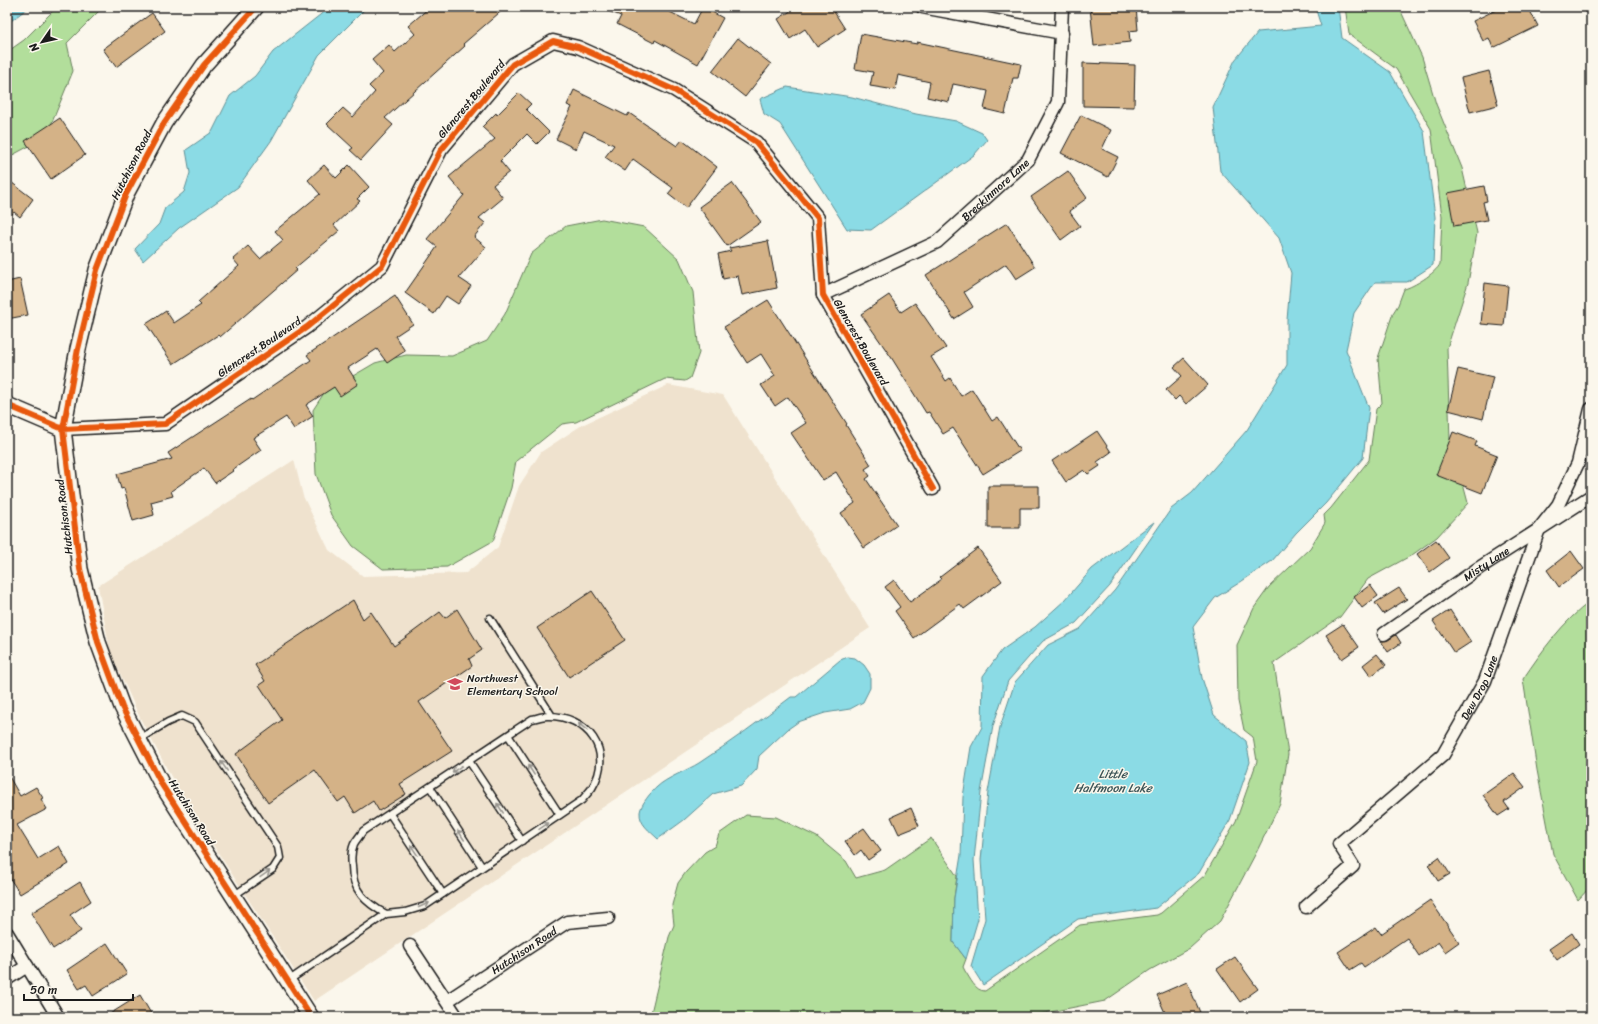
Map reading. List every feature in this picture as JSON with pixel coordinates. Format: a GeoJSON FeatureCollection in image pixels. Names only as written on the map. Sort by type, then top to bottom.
{"type":"FeatureCollection","features":[{"type":"Feature","properties":{"kind":"street","name":"Hutchison Road"},"geometry":{"type":"LineString","coordinates":[[256,7],[204,65],[164,122],[126,194],[97,270],[78,349],[63,429],[80,569],[98,642],[122,707],[162,784],[311,1017]]}},
{"type":"Feature","properties":{"kind":"street"},"geometry":{"type":"LineString","coordinates":[[922,7],[1062,33]]}},
{"type":"Feature","properties":{"kind":"street","name":"Breckinmore Lane"},"geometry":{"type":"LineString","coordinates":[[823,295],[937,242],[1028,160],[1058,102],[1062,7]]}},
{"type":"Feature","properties":{"kind":"street","name":"Glencrest Boulevard"},"geometry":{"type":"LineString","coordinates":[[63,429],[165,424],[307,327],[382,266],[440,150],[513,64],[553,41],[578,47],[674,90],[756,142],[818,218],[823,295],[933,489]]}},
{"type":"Feature","properties":{"kind":"street"},"geometry":{"type":"LineString","coordinates":[[7,405],[63,429]]}},
{"type":"Feature","properties":{"kind":"street","name":"Dew Drop Lane"},"geometry":{"type":"LineString","coordinates":[[1306,907],[1353,866],[1339,844],[1443,755],[1484,681],[1539,529],[1558,505],[1578,463],[1591,409]]}},
{"type":"Feature","properties":{"kind":"street","name":"Misty Lane"},"geometry":{"type":"LineString","coordinates":[[1384,634],[1539,529],[1591,496]]}},
{"type":"Feature","properties":{"kind":"street","name":"Hutchison Road"},"geometry":{"type":"LineString","coordinates":[[447,1001],[567,922],[608,918]]}},
{"type":"Feature","properties":{"kind":"street"},"geometry":{"type":"LineString","coordinates":[[7,933],[58,1017]]}},
{"type":"Feature","properties":{"kind":"street"},"geometry":{"type":"LineString","coordinates":[[410,946],[457,1017]]}},
{"type":"Feature","properties":{"kind":"street"},"geometry":{"type":"LineString","coordinates":[[7,979],[27,966]]}},
{"type":"Feature","properties":{"kind":"lane"},"geometry":{"type":"LineString","coordinates":[[490,618],[552,716]]}},
{"type":"Feature","properties":{"kind":"lane"},"geometry":{"type":"LineString","coordinates":[[139,739],[168,722],[182,716],[195,722],[278,847],[280,858],[272,869],[233,896]]}},
{"type":"Feature","properties":{"kind":"lane"},"geometry":{"type":"LineString","coordinates":[[288,981],[386,914],[405,912],[425,906],[582,800],[592,788],[599,774],[601,759],[598,744],[590,733],[578,722],[560,716],[545,716],[532,719],[363,832],[354,844],[351,857],[352,877],[360,895],[372,906],[386,914]]}},
{"type":"Feature","properties":{"kind":"lane"},"geometry":{"type":"LineString","coordinates":[[508,735],[560,815]]}},
{"type":"Feature","properties":{"kind":"lane"},"geometry":{"type":"LineString","coordinates":[[469,761],[522,841]]}},
{"type":"Feature","properties":{"kind":"lane"},"geometry":{"type":"LineString","coordinates":[[430,787],[482,868]]}},
{"type":"Feature","properties":{"kind":"lane"},"geometry":{"type":"LineString","coordinates":[[390,814],[443,894]]}},
{"type":"Feature","properties":{"kind":"shaded area","name":"Northwest Elementary School"},"geometry":{"type":"Polygon","coordinates":[[[668,385],[723,395],[870,628],[314,1001],[182,797],[140,718],[110,651],[98,586],[294,460],[303,496],[329,550],[363,576],[466,573],[498,547],[519,486],[541,452],[582,425],[668,385]]]}},
{"type":"Feature","properties":{"kind":"green space"},"geometry":{"type":"Polygon","coordinates":[[[57,7],[103,7],[67,43],[73,71],[46,137],[7,158],[7,52],[24,40],[57,7]]]}},
{"type":"Feature","properties":{"kind":"green space"},"geometry":{"type":"Polygon","coordinates":[[[1345,7],[1399,7],[1422,57],[1436,104],[1462,168],[1477,233],[1468,283],[1447,348],[1450,441],[1468,503],[1437,537],[1412,555],[1368,579],[1340,617],[1274,663],[1288,754],[1280,804],[1220,921],[1190,948],[1150,970],[1105,1001],[1040,1014],[1034,1017],[650,1017],[669,937],[674,925],[672,905],[678,883],[705,852],[715,846],[719,834],[746,815],[776,817],[817,837],[846,861],[856,878],[885,870],[931,838],[957,876],[954,898],[953,942],[966,959],[963,967],[965,971],[978,989],[985,991],[1080,925],[1157,915],[1205,875],[1236,821],[1257,761],[1253,737],[1244,730],[1238,701],[1237,645],[1254,608],[1269,587],[1310,548],[1325,523],[1324,515],[1369,460],[1376,409],[1382,403],[1378,358],[1393,313],[1398,305],[1404,289],[1413,286],[1424,279],[1438,268],[1440,264],[1442,217],[1431,129],[1396,69],[1349,34],[1345,7]]]}},
{"type":"Feature","properties":{"kind":"green space"},"geometry":{"type":"Polygon","coordinates":[[[602,219],[644,227],[679,259],[693,292],[699,353],[690,378],[685,381],[665,379],[576,422],[562,424],[516,461],[511,488],[493,541],[447,567],[383,569],[353,546],[331,515],[316,474],[313,410],[324,393],[375,363],[406,355],[452,356],[487,341],[505,314],[531,254],[566,226],[602,219]]]}},
{"type":"Feature","properties":{"kind":"green space"},"geometry":{"type":"Polygon","coordinates":[[[1591,601],[1591,886],[1578,900],[1553,854],[1537,770],[1523,679],[1545,647],[1562,627],[1591,601]]]}},
{"type":"Feature","properties":{"kind":"water"},"geometry":{"type":"Polygon","coordinates":[[[7,7],[29,7],[7,24],[7,7]]]}},
{"type":"Feature","properties":{"kind":"water"},"geometry":{"type":"Polygon","coordinates":[[[330,7],[367,7],[319,55],[271,141],[238,187],[179,228],[143,261],[135,249],[159,224],[165,208],[184,192],[190,173],[186,150],[212,132],[230,96],[255,76],[273,52],[330,7]]]}},
{"type":"Feature","properties":{"kind":"water","name":"Little Halfmoon Lake"},"geometry":{"type":"Polygon","coordinates":[[[1315,7],[1338,7],[1342,38],[1390,72],[1424,131],[1435,217],[1433,265],[1407,282],[1375,282],[1354,313],[1346,350],[1369,408],[1363,458],[1326,503],[1296,533],[1272,561],[1215,598],[1193,627],[1202,678],[1214,715],[1246,741],[1250,762],[1230,820],[1199,873],[1156,908],[1078,919],[983,985],[971,966],[985,919],[981,860],[988,792],[1000,727],[1015,682],[1048,645],[1080,629],[1115,590],[1171,509],[1192,493],[1247,430],[1287,365],[1287,320],[1291,273],[1279,238],[1220,171],[1213,107],[1235,60],[1258,32],[1321,26],[1315,7]]]}},
{"type":"Feature","properties":{"kind":"water"},"geometry":{"type":"Polygon","coordinates":[[[787,87],[852,97],[916,114],[956,121],[982,133],[987,140],[974,155],[871,230],[847,229],[780,124],[764,114],[760,99],[787,87]]]}},
{"type":"Feature","properties":{"kind":"water"},"geometry":{"type":"Polygon","coordinates":[[[1154,522],[1110,586],[1076,623],[1043,641],[1008,681],[993,726],[981,792],[974,860],[978,919],[966,959],[953,942],[954,898],[961,855],[963,797],[971,747],[982,727],[983,676],[1002,650],[1035,627],[1065,600],[1092,569],[1154,522]]]}},
{"type":"Feature","properties":{"kind":"water"},"geometry":{"type":"Polygon","coordinates":[[[848,657],[855,658],[864,665],[870,674],[870,688],[863,702],[850,709],[825,713],[798,722],[788,729],[759,756],[757,769],[741,786],[713,794],[684,820],[658,839],[643,824],[640,812],[644,802],[661,784],[711,755],[791,697],[796,697],[840,660],[848,657]]]}},
{"type":"Feature","properties":{"kind":"building"},"geometry":{"type":"Polygon","coordinates":[[[430,7],[506,7],[463,44],[465,46],[385,118],[393,125],[361,160],[350,150],[353,148],[327,124],[343,108],[353,117],[375,92],[369,86],[383,73],[372,60],[389,45],[395,52],[415,34],[408,26],[430,7]]]}},
{"type":"Feature","properties":{"kind":"building"},"geometry":{"type":"Polygon","coordinates":[[[600,7],[673,7],[670,12],[694,24],[703,7],[723,18],[698,64],[655,40],[654,43],[617,24],[621,16],[600,7]]]}},
{"type":"Feature","properties":{"kind":"building"},"geometry":{"type":"Polygon","coordinates":[[[797,7],[831,7],[845,29],[817,47],[805,29],[790,39],[778,19],[797,7]]]}},
{"type":"Feature","properties":{"kind":"building"},"geometry":{"type":"Polygon","coordinates":[[[1090,7],[1136,7],[1138,30],[1129,31],[1130,42],[1094,46],[1090,7]]]}},
{"type":"Feature","properties":{"kind":"building"},"geometry":{"type":"Polygon","coordinates":[[[1502,7],[1528,7],[1538,26],[1493,48],[1489,38],[1483,41],[1473,21],[1502,7]]]}},
{"type":"Feature","properties":{"kind":"building"},"geometry":{"type":"Polygon","coordinates":[[[152,13],[165,31],[116,67],[103,49],[152,13]]]}},
{"type":"Feature","properties":{"kind":"building"},"geometry":{"type":"Polygon","coordinates":[[[861,34],[917,44],[917,42],[1021,64],[1018,78],[1013,78],[1005,114],[984,109],[988,91],[953,84],[949,102],[927,97],[930,82],[898,75],[895,90],[870,86],[873,72],[855,69],[861,34]]]}},
{"type":"Feature","properties":{"kind":"building"},"geometry":{"type":"Polygon","coordinates":[[[738,38],[771,64],[745,97],[712,71],[738,38]]]}},
{"type":"Feature","properties":{"kind":"building"},"geometry":{"type":"Polygon","coordinates":[[[1083,63],[1135,65],[1134,107],[1083,106],[1083,63]]]}},
{"type":"Feature","properties":{"kind":"building"},"geometry":{"type":"Polygon","coordinates":[[[1489,71],[1498,105],[1470,112],[1461,78],[1489,71]]]}},
{"type":"Feature","properties":{"kind":"building"},"geometry":{"type":"Polygon","coordinates":[[[574,90],[627,116],[629,113],[677,146],[682,140],[717,167],[686,208],[668,194],[673,188],[633,159],[625,171],[605,157],[614,145],[584,131],[576,149],[556,139],[572,107],[567,105],[574,90]]]}},
{"type":"Feature","properties":{"kind":"building"},"geometry":{"type":"Polygon","coordinates":[[[519,93],[531,104],[526,109],[549,132],[537,144],[527,134],[500,161],[509,172],[493,185],[503,198],[479,218],[485,223],[474,237],[486,247],[459,278],[471,286],[458,304],[446,296],[434,314],[405,293],[437,247],[427,239],[464,195],[449,177],[495,139],[482,127],[496,113],[497,115],[519,93]]]}},
{"type":"Feature","properties":{"kind":"building"},"geometry":{"type":"Polygon","coordinates":[[[1081,115],[1111,130],[1102,149],[1118,157],[1108,177],[1061,153],[1081,115]]]}},
{"type":"Feature","properties":{"kind":"building"},"geometry":{"type":"Polygon","coordinates":[[[60,118],[85,155],[51,179],[25,141],[60,118]]]}},
{"type":"Feature","properties":{"kind":"building"},"geometry":{"type":"Polygon","coordinates":[[[324,165],[336,178],[349,165],[369,187],[357,199],[360,201],[334,225],[339,231],[295,268],[297,270],[220,337],[218,335],[173,364],[146,324],[166,311],[174,323],[201,305],[198,302],[239,266],[233,259],[248,246],[260,259],[283,240],[275,231],[320,194],[308,180],[324,165]]]}},
{"type":"Feature","properties":{"kind":"building"},"geometry":{"type":"Polygon","coordinates":[[[1068,171],[1087,198],[1069,211],[1080,226],[1061,240],[1031,197],[1068,171]]]}},
{"type":"Feature","properties":{"kind":"building"},"geometry":{"type":"Polygon","coordinates":[[[7,179],[33,199],[20,217],[14,212],[7,220],[7,179]]]}},
{"type":"Feature","properties":{"kind":"building"},"geometry":{"type":"Polygon","coordinates":[[[732,183],[761,222],[727,246],[699,207],[732,183]]]}},
{"type":"Feature","properties":{"kind":"building"},"geometry":{"type":"Polygon","coordinates":[[[1484,186],[1487,201],[1483,202],[1487,220],[1454,226],[1448,193],[1484,186]]]}},
{"type":"Feature","properties":{"kind":"building"},"geometry":{"type":"Polygon","coordinates":[[[1007,223],[1035,267],[1016,279],[1006,264],[964,292],[973,307],[954,319],[926,275],[1007,223]]]}},
{"type":"Feature","properties":{"kind":"building"},"geometry":{"type":"Polygon","coordinates":[[[768,241],[777,288],[742,295],[738,276],[723,279],[718,254],[731,251],[729,248],[768,241]]]}},
{"type":"Feature","properties":{"kind":"building"},"geometry":{"type":"Polygon","coordinates":[[[20,279],[28,315],[7,319],[7,282],[20,279]]]}},
{"type":"Feature","properties":{"kind":"building"},"geometry":{"type":"Polygon","coordinates":[[[1485,283],[1508,286],[1504,326],[1481,324],[1485,283]]]}},
{"type":"Feature","properties":{"kind":"building"},"geometry":{"type":"Polygon","coordinates":[[[889,295],[901,312],[915,303],[946,348],[931,357],[946,381],[950,378],[961,396],[972,389],[992,421],[998,417],[1020,451],[983,474],[953,428],[943,434],[929,412],[926,413],[891,357],[861,314],[889,295]]]}},
{"type":"Feature","properties":{"kind":"building"},"geometry":{"type":"Polygon","coordinates":[[[395,296],[413,324],[395,336],[405,351],[387,363],[377,349],[348,368],[358,384],[340,396],[334,387],[306,405],[313,416],[294,429],[286,417],[253,438],[261,450],[232,470],[233,471],[215,483],[204,468],[171,491],[173,496],[151,502],[154,515],[133,521],[124,488],[121,489],[117,474],[172,459],[168,453],[251,399],[252,400],[311,360],[307,355],[395,296]]]}},
{"type":"Feature","properties":{"kind":"building"},"geometry":{"type":"Polygon","coordinates":[[[768,300],[847,424],[846,425],[871,465],[865,469],[870,476],[866,479],[897,525],[864,548],[841,513],[855,503],[836,472],[823,480],[791,433],[806,423],[788,397],[775,406],[761,385],[775,376],[761,354],[747,363],[724,327],[768,300]]]}},
{"type":"Feature","properties":{"kind":"building"},"geometry":{"type":"Polygon","coordinates":[[[1184,358],[1208,385],[1186,404],[1179,396],[1175,400],[1166,390],[1182,376],[1174,367],[1184,358]]]}},
{"type":"Feature","properties":{"kind":"building"},"geometry":{"type":"Polygon","coordinates":[[[1458,369],[1493,377],[1483,419],[1448,410],[1458,369]]]}},
{"type":"Feature","properties":{"kind":"building"},"geometry":{"type":"Polygon","coordinates":[[[1097,431],[1111,452],[1097,462],[1100,466],[1088,474],[1084,470],[1066,482],[1052,461],[1097,431]]]}},
{"type":"Feature","properties":{"kind":"building"},"geometry":{"type":"Polygon","coordinates":[[[1453,432],[1477,441],[1475,446],[1497,455],[1482,493],[1436,475],[1453,432]]]}},
{"type":"Feature","properties":{"kind":"building"},"geometry":{"type":"Polygon","coordinates":[[[988,486],[1039,486],[1039,508],[1020,508],[1020,528],[988,528],[988,486]]]}},
{"type":"Feature","properties":{"kind":"building"},"geometry":{"type":"Polygon","coordinates":[[[1436,540],[1449,558],[1430,572],[1417,554],[1436,540]]]}},
{"type":"Feature","properties":{"kind":"building"},"geometry":{"type":"Polygon","coordinates":[[[978,548],[1002,581],[964,609],[960,604],[914,638],[895,611],[900,607],[885,587],[894,580],[910,602],[942,579],[940,577],[978,548]]]}},
{"type":"Feature","properties":{"kind":"building"},"geometry":{"type":"Polygon","coordinates":[[[1571,551],[1584,569],[1559,587],[1547,570],[1571,551]]]}},
{"type":"Feature","properties":{"kind":"building"},"geometry":{"type":"Polygon","coordinates":[[[1370,585],[1378,596],[1362,608],[1354,597],[1370,585]]]}},
{"type":"Feature","properties":{"kind":"building"},"geometry":{"type":"Polygon","coordinates":[[[1399,588],[1407,599],[1383,614],[1375,603],[1399,588]]]}},
{"type":"Feature","properties":{"kind":"building"},"geometry":{"type":"Polygon","coordinates":[[[592,591],[625,640],[569,677],[537,628],[592,591]]]}},
{"type":"Feature","properties":{"kind":"building"},"geometry":{"type":"Polygon","coordinates":[[[353,600],[363,619],[371,612],[394,646],[440,612],[445,618],[457,609],[482,650],[469,659],[472,666],[419,702],[452,751],[400,784],[406,794],[379,811],[373,801],[355,813],[345,797],[338,802],[315,770],[268,803],[236,754],[282,720],[259,685],[265,681],[255,665],[353,600]]]}},
{"type":"Feature","properties":{"kind":"building"},"geometry":{"type":"Polygon","coordinates":[[[1450,610],[1471,642],[1454,653],[1433,621],[1450,610]]]}},
{"type":"Feature","properties":{"kind":"building"},"geometry":{"type":"Polygon","coordinates":[[[1343,624],[1359,647],[1342,659],[1326,635],[1343,624]]]}},
{"type":"Feature","properties":{"kind":"building"},"geometry":{"type":"Polygon","coordinates":[[[1396,635],[1401,643],[1388,652],[1381,641],[1388,640],[1396,635]]]}},
{"type":"Feature","properties":{"kind":"building"},"geometry":{"type":"Polygon","coordinates":[[[1377,654],[1386,665],[1371,676],[1363,665],[1377,654]]]}},
{"type":"Feature","properties":{"kind":"building"},"geometry":{"type":"Polygon","coordinates":[[[7,773],[20,796],[36,787],[43,798],[41,799],[47,809],[17,825],[38,859],[59,846],[69,864],[20,894],[7,874],[7,773]]]}},
{"type":"Feature","properties":{"kind":"building"},"geometry":{"type":"Polygon","coordinates":[[[1514,773],[1525,787],[1504,802],[1509,809],[1498,816],[1483,795],[1514,773]]]}},
{"type":"Feature","properties":{"kind":"building"},"geometry":{"type":"Polygon","coordinates":[[[911,808],[919,826],[899,834],[891,817],[911,808]]]}},
{"type":"Feature","properties":{"kind":"building"},"geometry":{"type":"Polygon","coordinates":[[[864,828],[881,851],[868,860],[861,850],[855,855],[845,841],[864,828]]]}},
{"type":"Feature","properties":{"kind":"building"},"geometry":{"type":"Polygon","coordinates":[[[1439,857],[1450,874],[1438,881],[1428,865],[1439,857]]]}},
{"type":"Feature","properties":{"kind":"building"},"geometry":{"type":"Polygon","coordinates":[[[80,882],[91,901],[70,915],[81,931],[53,949],[31,913],[80,882]]]}},
{"type":"Feature","properties":{"kind":"building"},"geometry":{"type":"Polygon","coordinates":[[[1430,900],[1459,942],[1445,952],[1438,942],[1419,956],[1407,938],[1364,967],[1361,963],[1350,970],[1338,952],[1376,927],[1381,934],[1430,900]]]}},
{"type":"Feature","properties":{"kind":"building"},"geometry":{"type":"Polygon","coordinates":[[[1572,933],[1579,944],[1557,960],[1549,949],[1572,933]]]}},
{"type":"Feature","properties":{"kind":"building"},"geometry":{"type":"Polygon","coordinates":[[[107,943],[127,974],[93,996],[86,985],[79,989],[67,970],[107,943]]]}},
{"type":"Feature","properties":{"kind":"building"},"geometry":{"type":"Polygon","coordinates":[[[1235,957],[1258,989],[1240,1002],[1217,969],[1235,957]]]}},
{"type":"Feature","properties":{"kind":"building"},"geometry":{"type":"Polygon","coordinates":[[[1187,982],[1202,1017],[1167,1017],[1157,995],[1187,982]]]}},
{"type":"Feature","properties":{"kind":"building"},"geometry":{"type":"Polygon","coordinates":[[[140,995],[153,1017],[105,1017],[140,995]]]}},
{"type":"Feature","properties":{"kind":"cycle path"},"geometry":{"type":"LineString","coordinates":[[256,7],[204,65],[164,123],[126,194],[97,270],[78,349],[63,429],[80,569],[98,642],[122,707],[162,785],[311,1017]]}},
{"type":"Feature","properties":{"kind":"cycle path"},"geometry":{"type":"LineString","coordinates":[[7,405],[63,429],[165,424],[307,327],[382,266],[441,150],[513,64],[553,41],[578,47],[674,90],[756,142],[818,218],[823,295],[933,489]]}},
{"type":"Feature","properties":{"kind":"place","name":"Northwest Elementary School"},"geometry":{"type":"Point","coordinates":[455,684]}}]}
